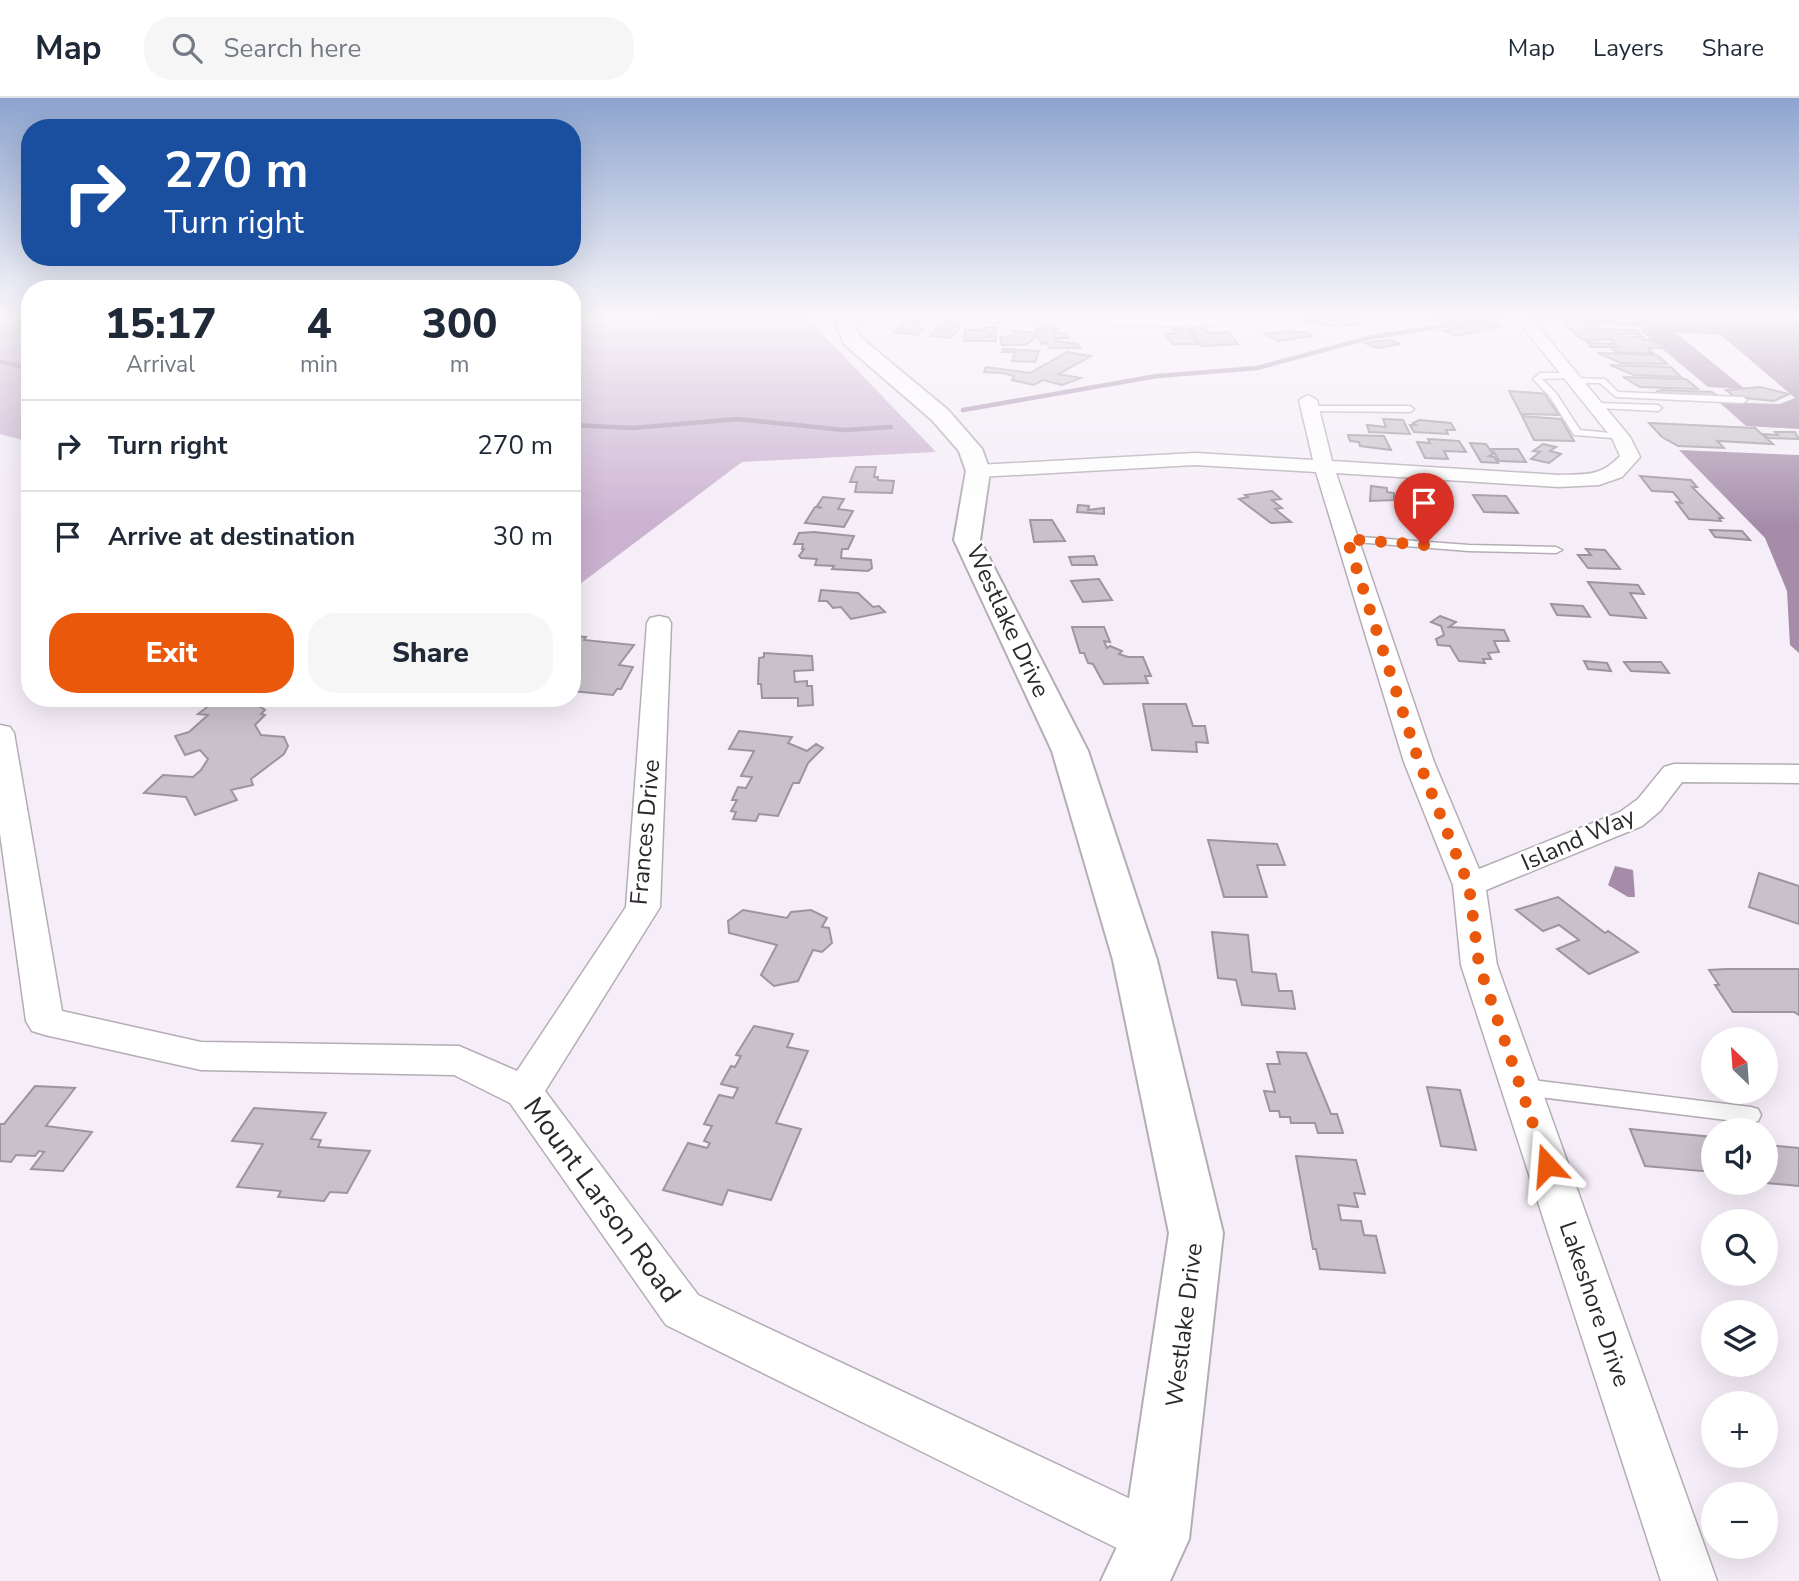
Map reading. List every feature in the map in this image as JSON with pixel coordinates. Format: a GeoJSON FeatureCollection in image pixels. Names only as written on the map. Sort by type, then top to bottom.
{"type":"FeatureCollection","features":[{"type":"Feature","properties":{"kind":"street"},"geometry":{"type":"LineString","coordinates":[[906,386],[940,415],[970,449],[978,471],[1195,459],[1501,479],[1599,479],[1615,473],[1630,457],[1621,437],[1582,388]]}},
{"type":"Feature","properties":{"kind":"street","name":"Lakeshore Drive"},"geometry":{"type":"LineString","coordinates":[[1309,405],[1324,467],[1419,762],[1469,886],[1479,965],[1689,1581]]}},
{"type":"Feature","properties":{"kind":"street","name":"Westlake Drive"},"geometry":{"type":"LineString","coordinates":[[978,471],[967,540],[1070,751],[1135,960],[1196,1233],[1156,1539],[1135,1581]]}},
{"type":"Feature","properties":{"kind":"street","name":"Frances Drive"},"geometry":{"type":"LineString","coordinates":[[524,1092],[643,907],[659,623]]}},
{"type":"Feature","properties":{"kind":"street","name":"Mount Larson Road"},"geometry":{"type":"LineString","coordinates":[[0,733],[45,1021],[201,1056],[459,1061],[524,1092],[682,1310],[1156,1539]]}},
{"type":"Feature","properties":{"kind":"street","name":"Island Way"},"geometry":{"type":"LineString","coordinates":[[1469,886],[1631,819],[1648,805],[1674,773],[1799,774]]}},
{"type":"Feature","properties":{"kind":"lane"},"geometry":{"type":"LineString","coordinates":[[1544,386],[1553,395],[1577,433],[1621,437]]}},
{"type":"Feature","properties":{"kind":"lane"},"geometry":{"type":"LineString","coordinates":[[1577,386],[1667,408]]}},
{"type":"Feature","properties":{"kind":"lane"},"geometry":{"type":"LineString","coordinates":[[1582,388],[1587,386]]}},
{"type":"Feature","properties":{"kind":"lane"},"geometry":{"type":"LineString","coordinates":[[1608,386],[1616,394]]}},
{"type":"Feature","properties":{"kind":"lane"},"geometry":{"type":"LineString","coordinates":[[1582,388],[1616,394],[1743,400]]}},
{"type":"Feature","properties":{"kind":"lane"},"geometry":{"type":"LineString","coordinates":[[1309,405],[1410,409]]}},
{"type":"Feature","properties":{"kind":"lane"},"geometry":{"type":"LineString","coordinates":[[1347,539],[1469,548],[1556,550]]}},
{"type":"Feature","properties":{"kind":"lane"},"geometry":{"type":"LineString","coordinates":[[1520,1087],[1751,1115]]}},
{"type":"Feature","properties":{"kind":"shaded area"},"geometry":{"type":"Polygon","coordinates":[[[0,386],[21,386],[21,440],[0,434],[0,386]]]}},
{"type":"Feature","properties":{"kind":"shaded area"},"geometry":{"type":"Polygon","coordinates":[[[581,386],[873,386],[936,452],[742,462],[581,583],[581,386]]]}},
{"type":"Feature","properties":{"kind":"shaded area"},"geometry":{"type":"Polygon","coordinates":[[[1742,386],[1745,389],[1708,387],[1742,386]]]}},
{"type":"Feature","properties":{"kind":"shaded area"},"geometry":{"type":"Polygon","coordinates":[[[1781,386],[1799,386],[1799,429],[1746,426],[1719,402],[1780,404],[1795,398],[1781,386]]]}},
{"type":"Feature","properties":{"kind":"shaded area"},"geometry":{"type":"Polygon","coordinates":[[[1679,450],[1799,455],[1799,653],[1790,645],[1787,591],[1765,538],[1679,450]]]}},
{"type":"Feature","properties":{"kind":"shaded area"},"geometry":{"type":"Polygon","coordinates":[[[1615,866],[1633,870],[1635,897],[1628,897],[1608,885],[1615,866]]]}},
{"type":"Feature","properties":{"kind":"building"},"geometry":{"type":"Polygon","coordinates":[[[1695,386],[1698,389],[1640,387],[1695,386]]]}},
{"type":"Feature","properties":{"kind":"building"},"geometry":{"type":"Polygon","coordinates":[[[1760,387],[1789,394],[1774,401],[1735,397],[1726,390],[1760,387]]]}},
{"type":"Feature","properties":{"kind":"building"},"geometry":{"type":"Polygon","coordinates":[[[1509,391],[1549,394],[1546,395],[1547,398],[1559,415],[1521,414],[1509,391]]]}},
{"type":"Feature","properties":{"kind":"building"},"geometry":{"type":"Polygon","coordinates":[[[1657,391],[1712,392],[1719,397],[1662,396],[1657,391]]]}},
{"type":"Feature","properties":{"kind":"building"},"geometry":{"type":"Polygon","coordinates":[[[1522,416],[1561,419],[1574,441],[1534,440],[1522,416]]]}},
{"type":"Feature","properties":{"kind":"building"},"geometry":{"type":"Polygon","coordinates":[[[1383,419],[1403,420],[1410,434],[1369,432],[1367,425],[1386,427],[1383,419]]]}},
{"type":"Feature","properties":{"kind":"building"},"geometry":{"type":"Polygon","coordinates":[[[1419,420],[1451,423],[1455,430],[1446,430],[1448,434],[1414,432],[1410,425],[1416,425],[1413,423],[1419,420]]]}},
{"type":"Feature","properties":{"kind":"building"},"geometry":{"type":"Polygon","coordinates":[[[1649,423],[1755,428],[1773,444],[1717,441],[1724,448],[1678,446],[1662,437],[1649,423]]]}},
{"type":"Feature","properties":{"kind":"building"},"geometry":{"type":"Polygon","coordinates":[[[1775,432],[1795,432],[1799,439],[1768,438],[1763,434],[1778,435],[1775,432]]]}},
{"type":"Feature","properties":{"kind":"building"},"geometry":{"type":"Polygon","coordinates":[[[1348,435],[1384,436],[1391,450],[1360,446],[1359,442],[1350,441],[1348,435]]]}},
{"type":"Feature","properties":{"kind":"building"},"geometry":{"type":"Polygon","coordinates":[[[1428,439],[1459,441],[1466,452],[1444,451],[1448,459],[1425,458],[1417,442],[1430,443],[1428,439]]]}},
{"type":"Feature","properties":{"kind":"building"},"geometry":{"type":"Polygon","coordinates":[[[1470,443],[1486,444],[1493,454],[1489,456],[1494,457],[1498,463],[1481,462],[1470,443]]]}},
{"type":"Feature","properties":{"kind":"building"},"geometry":{"type":"Polygon","coordinates":[[[1543,444],[1556,447],[1550,451],[1561,454],[1549,463],[1531,459],[1540,452],[1533,451],[1543,444]]]}},
{"type":"Feature","properties":{"kind":"building"},"geometry":{"type":"Polygon","coordinates":[[[1492,449],[1518,449],[1526,462],[1499,461],[1492,449]]]}},
{"type":"Feature","properties":{"kind":"building"},"geometry":{"type":"Polygon","coordinates":[[[856,467],[876,467],[874,477],[878,477],[878,480],[894,481],[892,493],[855,492],[857,482],[850,482],[856,467]]]}},
{"type":"Feature","properties":{"kind":"building"},"geometry":{"type":"Polygon","coordinates":[[[1640,476],[1691,480],[1697,487],[1692,487],[1723,518],[1719,518],[1721,521],[1689,519],[1676,502],[1682,503],[1673,492],[1652,491],[1640,476]]]}},
{"type":"Feature","properties":{"kind":"building"},"geometry":{"type":"Polygon","coordinates":[[[1420,484],[1446,486],[1448,497],[1422,495],[1420,484]]]}},
{"type":"Feature","properties":{"kind":"building"},"geometry":{"type":"Polygon","coordinates":[[[1371,486],[1387,488],[1387,492],[1394,493],[1394,500],[1370,501],[1371,486]]]}},
{"type":"Feature","properties":{"kind":"building"},"geometry":{"type":"Polygon","coordinates":[[[1272,491],[1281,499],[1272,500],[1282,508],[1275,509],[1291,522],[1271,523],[1239,499],[1248,497],[1245,495],[1272,491]]]}},
{"type":"Feature","properties":{"kind":"building"},"geometry":{"type":"Polygon","coordinates":[[[1473,495],[1506,496],[1518,513],[1484,512],[1473,495]]]}},
{"type":"Feature","properties":{"kind":"building"},"geometry":{"type":"Polygon","coordinates":[[[823,497],[844,499],[838,509],[853,511],[844,527],[805,523],[815,507],[822,508],[817,506],[823,497]]]}},
{"type":"Feature","properties":{"kind":"building"},"geometry":{"type":"Polygon","coordinates":[[[1078,505],[1089,506],[1088,510],[1104,508],[1104,514],[1077,512],[1078,505]]]}},
{"type":"Feature","properties":{"kind":"building"},"geometry":{"type":"Polygon","coordinates":[[[1030,520],[1052,520],[1065,541],[1034,542],[1030,520]]]}},
{"type":"Feature","properties":{"kind":"building"},"geometry":{"type":"Polygon","coordinates":[[[1710,530],[1742,531],[1750,540],[1715,537],[1710,530]]]}},
{"type":"Feature","properties":{"kind":"building"},"geometry":{"type":"Polygon","coordinates":[[[799,533],[854,536],[848,549],[842,549],[841,558],[871,560],[872,568],[868,571],[832,569],[834,566],[815,565],[817,559],[801,558],[799,556],[804,549],[803,544],[794,544],[799,533]]]}},
{"type":"Feature","properties":{"kind":"building"},"geometry":{"type":"Polygon","coordinates":[[[1586,549],[1605,550],[1620,569],[1588,568],[1578,555],[1591,555],[1586,549]]]}},
{"type":"Feature","properties":{"kind":"building"},"geometry":{"type":"Polygon","coordinates":[[[1094,556],[1097,565],[1072,565],[1069,557],[1094,556]]]}},
{"type":"Feature","properties":{"kind":"building"},"geometry":{"type":"Polygon","coordinates":[[[1099,579],[1112,600],[1083,602],[1071,581],[1099,579]]]}},
{"type":"Feature","properties":{"kind":"building"},"geometry":{"type":"Polygon","coordinates":[[[1588,582],[1638,585],[1644,594],[1630,593],[1646,618],[1610,615],[1588,582]]]}},
{"type":"Feature","properties":{"kind":"building"},"geometry":{"type":"Polygon","coordinates":[[[821,590],[858,593],[873,607],[879,606],[885,612],[851,619],[841,607],[833,608],[827,601],[819,601],[821,590]]]}},
{"type":"Feature","properties":{"kind":"building"},"geometry":{"type":"Polygon","coordinates":[[[1551,604],[1583,606],[1590,617],[1557,615],[1551,604]]]}},
{"type":"Feature","properties":{"kind":"building"},"geometry":{"type":"Polygon","coordinates":[[[1440,616],[1456,622],[1449,627],[1504,630],[1509,641],[1494,641],[1499,652],[1488,653],[1491,659],[1483,659],[1485,663],[1459,661],[1450,646],[1438,645],[1436,639],[1444,635],[1441,626],[1431,622],[1440,616]]]}},
{"type":"Feature","properties":{"kind":"building"},"geometry":{"type":"Polygon","coordinates":[[[1072,627],[1104,627],[1110,642],[1104,641],[1107,648],[1110,646],[1122,651],[1119,654],[1128,657],[1143,657],[1151,676],[1145,676],[1148,683],[1104,684],[1093,664],[1088,663],[1084,653],[1080,653],[1072,627]]]}},
{"type":"Feature","properties":{"kind":"building"},"geometry":{"type":"Polygon","coordinates":[[[581,637],[586,637],[584,640],[634,645],[619,665],[633,667],[621,689],[617,689],[613,695],[581,692],[581,637]]]}},
{"type":"Feature","properties":{"kind":"building"},"geometry":{"type":"Polygon","coordinates":[[[764,653],[812,656],[813,670],[794,671],[795,682],[807,681],[807,686],[812,686],[813,705],[798,706],[798,698],[762,698],[761,684],[758,684],[759,658],[764,657],[764,653]]]}},
{"type":"Feature","properties":{"kind":"building"},"geometry":{"type":"Polygon","coordinates":[[[1584,661],[1607,663],[1611,671],[1588,669],[1584,661]]]}},
{"type":"Feature","properties":{"kind":"building"},"geometry":{"type":"Polygon","coordinates":[[[1624,662],[1661,662],[1669,673],[1631,671],[1624,662]]]}},
{"type":"Feature","properties":{"kind":"building"},"geometry":{"type":"Polygon","coordinates":[[[1143,704],[1186,704],[1193,726],[1205,726],[1208,743],[1196,742],[1197,752],[1152,750],[1143,704]]]}},
{"type":"Feature","properties":{"kind":"building"},"geometry":{"type":"Polygon","coordinates":[[[207,707],[260,707],[265,710],[261,714],[265,715],[255,725],[261,735],[284,737],[288,746],[284,754],[251,779],[253,785],[231,790],[237,800],[195,815],[186,797],[144,793],[163,775],[193,777],[201,770],[208,759],[200,750],[185,755],[175,736],[189,732],[208,715],[198,714],[207,707]]]}},
{"type":"Feature","properties":{"kind":"building"},"geometry":{"type":"Polygon","coordinates":[[[739,731],[792,737],[788,743],[807,751],[816,744],[823,748],[808,763],[799,783],[793,783],[778,816],[759,814],[756,821],[733,819],[736,812],[731,811],[737,800],[732,800],[738,787],[746,788],[752,777],[741,776],[754,751],[729,749],[739,731]]]}},
{"type":"Feature","properties":{"kind":"building"},"geometry":{"type":"Polygon","coordinates":[[[1208,840],[1277,844],[1285,865],[1257,865],[1267,897],[1224,897],[1208,840]]]}},
{"type":"Feature","properties":{"kind":"building"},"geometry":{"type":"Polygon","coordinates":[[[1759,873],[1799,886],[1799,924],[1749,907],[1759,873]]]}},
{"type":"Feature","properties":{"kind":"building"},"geometry":{"type":"Polygon","coordinates":[[[1558,897],[1605,933],[1608,931],[1638,952],[1589,974],[1557,949],[1579,940],[1559,925],[1543,931],[1516,910],[1558,897]]]}},
{"type":"Feature","properties":{"kind":"building"},"geometry":{"type":"Polygon","coordinates":[[[743,910],[787,918],[791,912],[811,910],[827,918],[822,927],[829,928],[832,943],[822,952],[813,950],[798,981],[774,986],[761,975],[777,945],[729,933],[728,921],[743,910]]]}},
{"type":"Feature","properties":{"kind":"building"},"geometry":{"type":"Polygon","coordinates":[[[1212,932],[1248,935],[1252,972],[1276,974],[1279,991],[1292,991],[1295,1009],[1242,1005],[1236,980],[1218,978],[1212,932]]]}},
{"type":"Feature","properties":{"kind":"building"},"geometry":{"type":"Polygon","coordinates":[[[1799,969],[1799,1015],[1794,1012],[1733,1012],[1715,985],[1719,985],[1709,970],[1799,969]]]}},
{"type":"Feature","properties":{"kind":"building"},"geometry":{"type":"Polygon","coordinates":[[[754,1026],[793,1034],[787,1047],[808,1051],[776,1123],[801,1129],[771,1200],[728,1190],[722,1205],[663,1190],[688,1143],[707,1148],[710,1143],[704,1141],[712,1126],[704,1124],[719,1095],[733,1098],[738,1088],[721,1084],[731,1066],[735,1067],[741,1056],[736,1055],[754,1026]]]}},
{"type":"Feature","properties":{"kind":"building"},"geometry":{"type":"Polygon","coordinates":[[[1277,1052],[1306,1053],[1331,1114],[1337,1114],[1343,1133],[1318,1133],[1315,1123],[1291,1123],[1290,1117],[1280,1117],[1279,1111],[1270,1111],[1264,1091],[1275,1092],[1267,1064],[1280,1064],[1277,1052]]]}},
{"type":"Feature","properties":{"kind":"building"},"geometry":{"type":"Polygon","coordinates":[[[35,1086],[75,1088],[46,1126],[92,1132],[63,1171],[31,1169],[44,1152],[39,1151],[35,1156],[16,1155],[11,1162],[0,1161],[0,1124],[4,1124],[35,1086]]]}},
{"type":"Feature","properties":{"kind":"building"},"geometry":{"type":"Polygon","coordinates":[[[1427,1087],[1460,1090],[1476,1150],[1441,1146],[1427,1087]]]}},
{"type":"Feature","properties":{"kind":"building"},"geometry":{"type":"Polygon","coordinates":[[[254,1108],[326,1113],[311,1139],[321,1140],[318,1147],[370,1151],[347,1193],[330,1192],[324,1201],[278,1197],[281,1191],[237,1187],[263,1144],[232,1141],[254,1108]]]}},
{"type":"Feature","properties":{"kind":"building"},"geometry":{"type":"Polygon","coordinates":[[[1630,1129],[1701,1136],[1701,1171],[1645,1166],[1630,1129]]]}},
{"type":"Feature","properties":{"kind":"building"},"geometry":{"type":"Polygon","coordinates":[[[1778,1146],[1799,1148],[1799,1186],[1778,1184],[1778,1146]]]}},
{"type":"Feature","properties":{"kind":"building"},"geometry":{"type":"Polygon","coordinates":[[[1296,1156],[1356,1160],[1365,1194],[1354,1193],[1358,1207],[1338,1205],[1341,1220],[1361,1221],[1364,1235],[1376,1236],[1385,1273],[1320,1269],[1316,1249],[1313,1249],[1296,1156]]]}},
{"type":"Feature","properties":{"kind":"waterway"},"geometry":{"type":"LineString","coordinates":[[963,410],[1099,386]]}},
{"type":"Feature","properties":{"kind":"waterway"},"geometry":{"type":"LineString","coordinates":[[581,425],[633,428],[738,419],[844,430],[891,427]]}},
{"type":"Feature","properties":{"kind":"route"},"geometry":{"type":"LineString","coordinates":[[1424,545],[1347,539],[1419,762],[1469,886],[1479,965],[1547,1165]]}}]}
